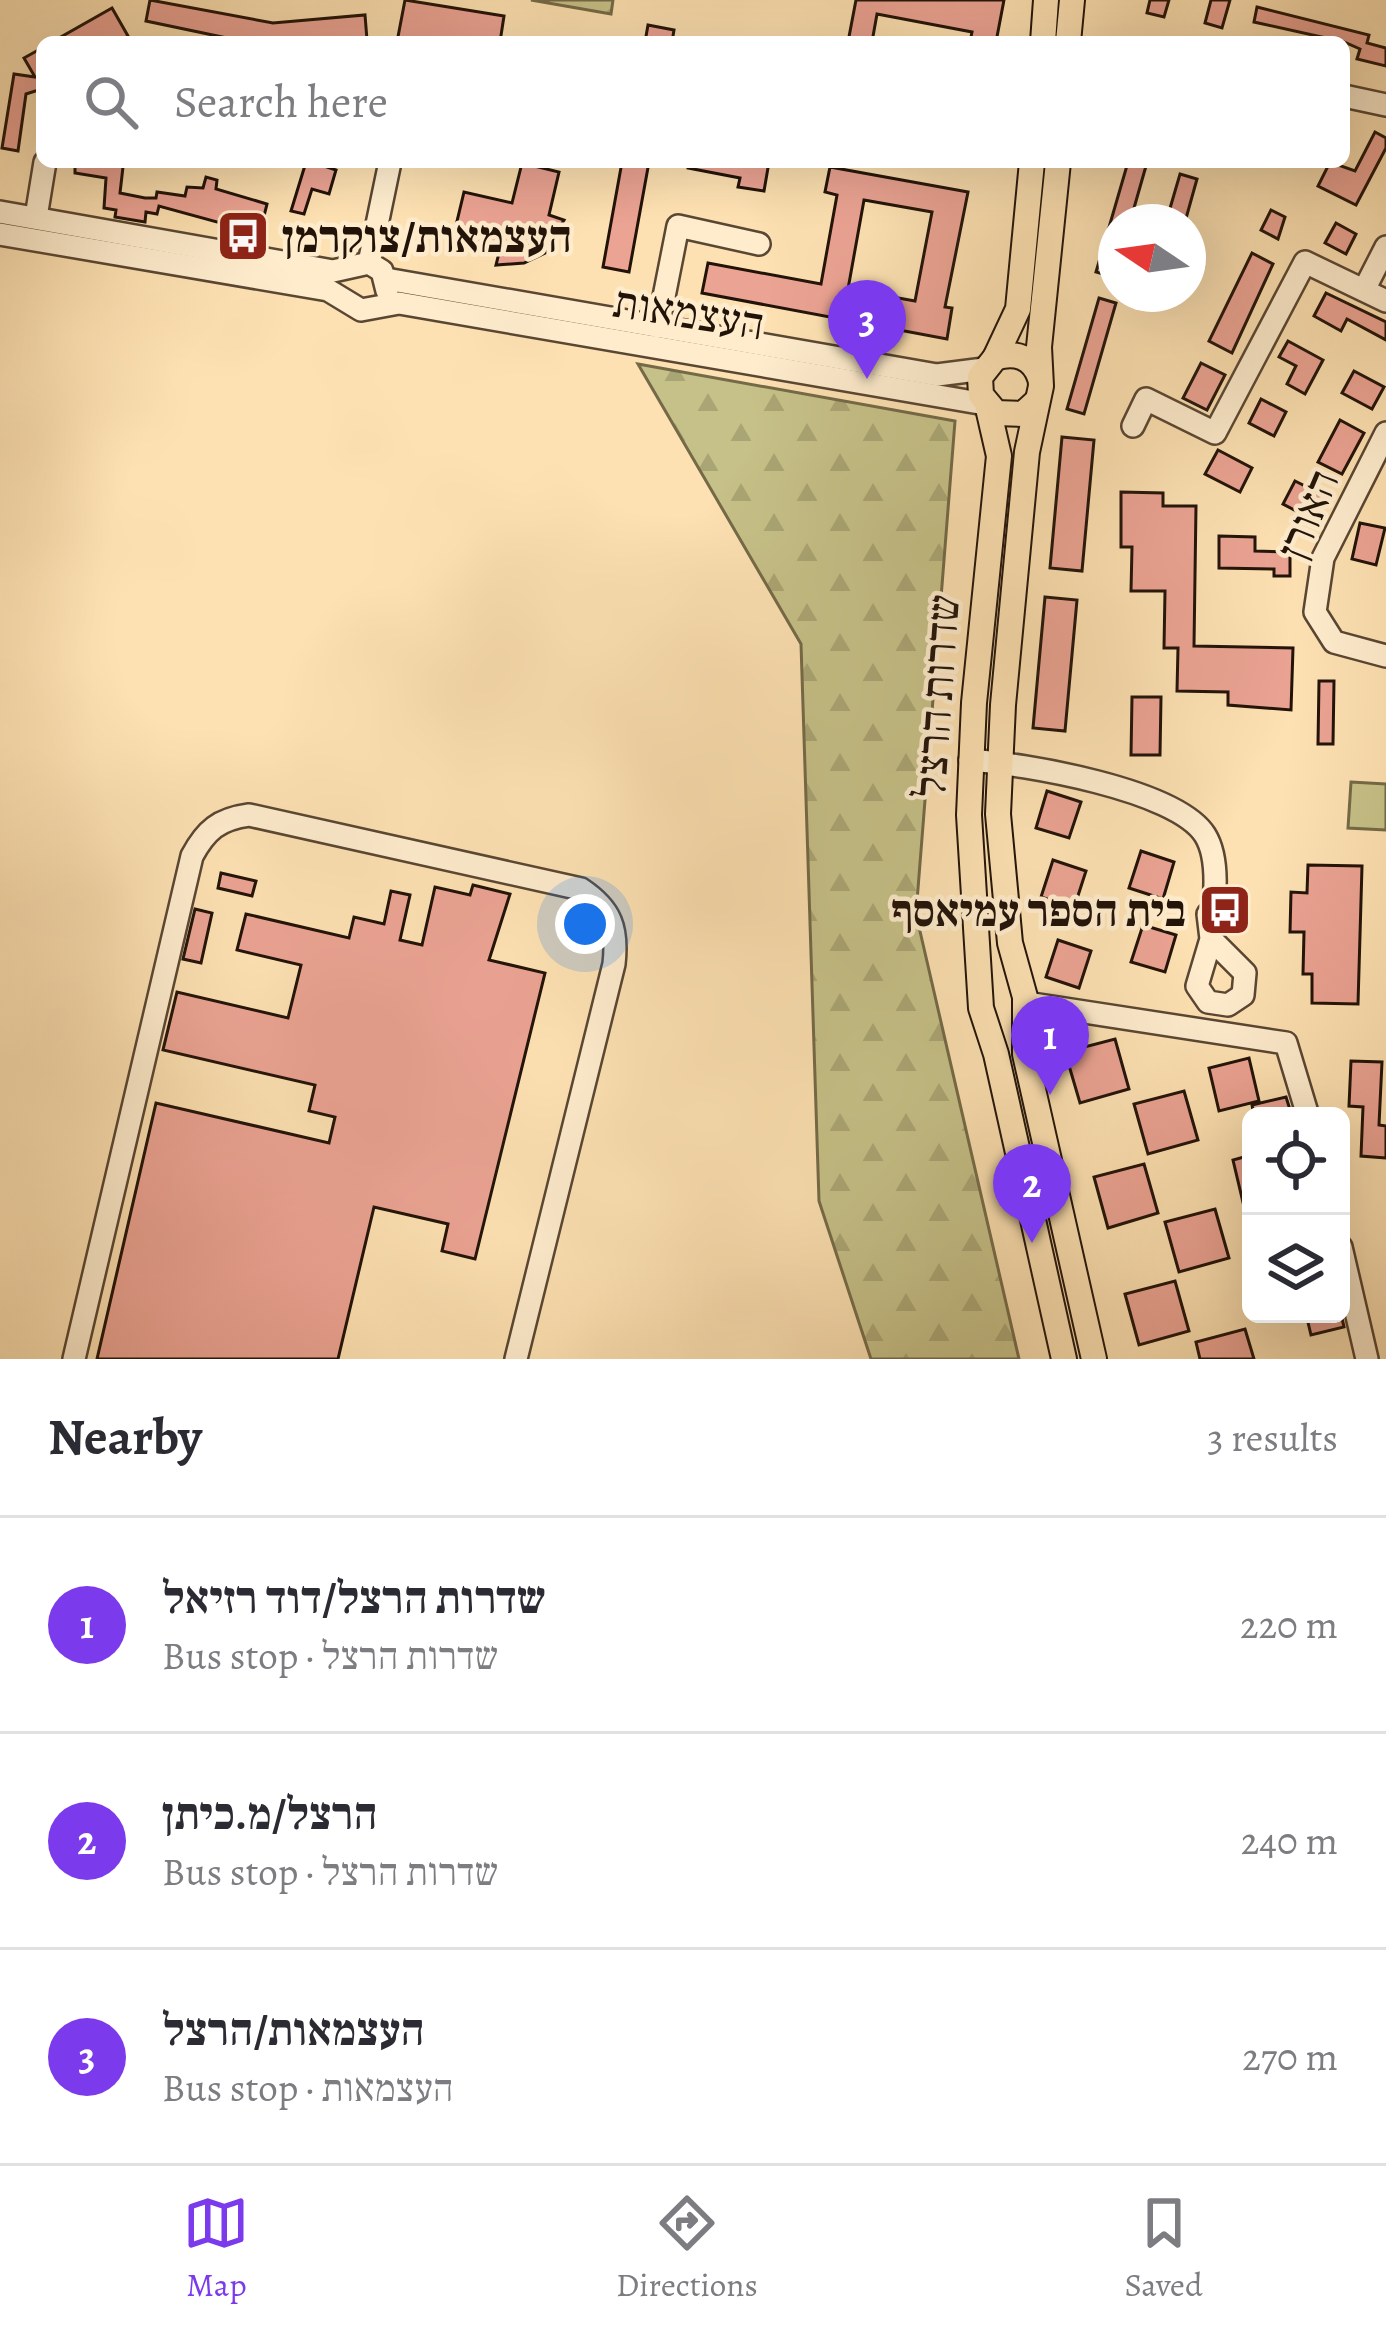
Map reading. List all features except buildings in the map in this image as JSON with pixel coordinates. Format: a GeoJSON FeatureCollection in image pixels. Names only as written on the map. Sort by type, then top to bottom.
{"type":"FeatureCollection","features":[{"type":"Feature","properties":{"kind":"main road"},"geometry":{"type":"LineString","coordinates":[[1043,36],[1046,0]]}},
{"type":"Feature","properties":{"kind":"main road"},"geometry":{"type":"LineString","coordinates":[[1069,36],[1075,0]]}},
{"type":"Feature","properties":{"kind":"main road"},"geometry":{"type":"LineString","coordinates":[[990,363],[1023,357],[1039,390],[1015,416],[987,406],[979,386],[990,363],[1018,309],[1031,168]]}},
{"type":"Feature","properties":{"kind":"main road","name":"שדרות הרצל"},"geometry":{"type":"LineString","coordinates":[[1018,976],[1004,899],[999,762],[1057,168]]}},
{"type":"Feature","properties":{"kind":"main road","name":"שדרות הרצל"},"geometry":{"type":"LineString","coordinates":[[980,992],[970,760],[999,456],[987,406]]}},
{"type":"Feature","properties":{"kind":"main road"},"geometry":{"type":"LineString","coordinates":[[1064,1359],[980,992],[989,975],[1009,971],[1018,976],[1026,1012],[1038,1124],[1094,1359]]}},
{"type":"Feature","properties":{"kind":"main road"},"geometry":{"type":"LineString","coordinates":[[987,1026],[1003,1034],[1026,1012]]}},
{"type":"Feature","properties":{"kind":"street"},"geometry":{"type":"LineString","coordinates":[[1350,97],[1386,105]]}},
{"type":"Feature","properties":{"kind":"street"},"geometry":{"type":"LineString","coordinates":[[37,217],[45,168]]}},
{"type":"Feature","properties":{"kind":"street"},"geometry":{"type":"LineString","coordinates":[[369,263],[389,168]]}},
{"type":"Feature","properties":{"kind":"street"},"geometry":{"type":"LineString","coordinates":[[0,212],[346,270],[369,263]]}},
{"type":"Feature","properties":{"kind":"street"},"geometry":{"type":"LineString","coordinates":[[658,327],[679,226],[759,244]]}},
{"type":"Feature","properties":{"kind":"street"},"geometry":{"type":"LineString","coordinates":[[0,234],[342,297],[361,310],[380,304],[386,279],[369,263]]}},
{"type":"Feature","properties":{"kind":"street"},"geometry":{"type":"LineString","coordinates":[[1364,290],[1386,247]]}},
{"type":"Feature","properties":{"kind":"street"},"geometry":{"type":"LineString","coordinates":[[1133,426],[1146,399],[1215,433],[1305,262],[1386,301]]}},
{"type":"Feature","properties":{"kind":"street"},"geometry":{"type":"LineString","coordinates":[[342,297],[340,284],[346,270]]}},
{"type":"Feature","properties":{"kind":"street","name":"העצמאות"},"geometry":{"type":"LineString","coordinates":[[386,279],[937,375],[990,363]]}},
{"type":"Feature","properties":{"kind":"street","name":"העצמאות"},"geometry":{"type":"LineString","coordinates":[[380,304],[399,303],[987,406]]}},
{"type":"Feature","properties":{"kind":"street","name":"האורן"},"geometry":{"type":"LineString","coordinates":[[1386,433],[1323,558],[1315,612],[1334,642],[1386,656]]}},
{"type":"Feature","properties":{"kind":"street"},"geometry":{"type":"LineString","coordinates":[[970,760],[1076,772],[1196,825],[1211,933]]}},
{"type":"Feature","properties":{"kind":"street"},"geometry":{"type":"LineString","coordinates":[[74,1359],[192,856],[204,833],[226,818],[249,815],[581,889],[604,904],[617,940],[614,964],[516,1359]]}},
{"type":"Feature","properties":{"kind":"street"},"geometry":{"type":"LineString","coordinates":[[1026,1012],[1286,1043],[1305,1107]]}},
{"type":"Feature","properties":{"kind":"street"},"geometry":{"type":"LineString","coordinates":[[1350,1286],[1367,1359]]}},
{"type":"Feature","properties":{"kind":"green space"},"geometry":{"type":"Polygon","coordinates":[[[531,0],[613,0],[611,14],[531,0]]]}},
{"type":"Feature","properties":{"kind":"green space"},"geometry":{"type":"Polygon","coordinates":[[[638,364],[955,421],[916,914],[1019,1359],[871,1359],[819,1201],[801,644],[638,364]]]}},
{"type":"Feature","properties":{"kind":"green space"},"geometry":{"type":"Polygon","coordinates":[[[1351,782],[1386,784],[1386,830],[1348,828],[1351,782]]]}},
{"type":"Feature","properties":{"kind":"place","name":"העצמאות/צוקרמן"},"geometry":{"type":"Point","coordinates":[243,236]}},
{"type":"Feature","properties":{"kind":"place","name":"העצמאות/הרצל"},"geometry":{"type":"Point","coordinates":[867,379]}},
{"type":"Feature","properties":{"kind":"place","name":"בית הספר עמיאסף"},"geometry":{"type":"Point","coordinates":[1225,910]}},
{"type":"Feature","properties":{"kind":"place","name":"שדרות הרצל/דוד רזיאל"},"geometry":{"type":"Point","coordinates":[1050,1095]}},
{"type":"Feature","properties":{"kind":"place","name":"הרצל/מ.כיתן"},"geometry":{"type":"Point","coordinates":[1032,1243]}}]}
